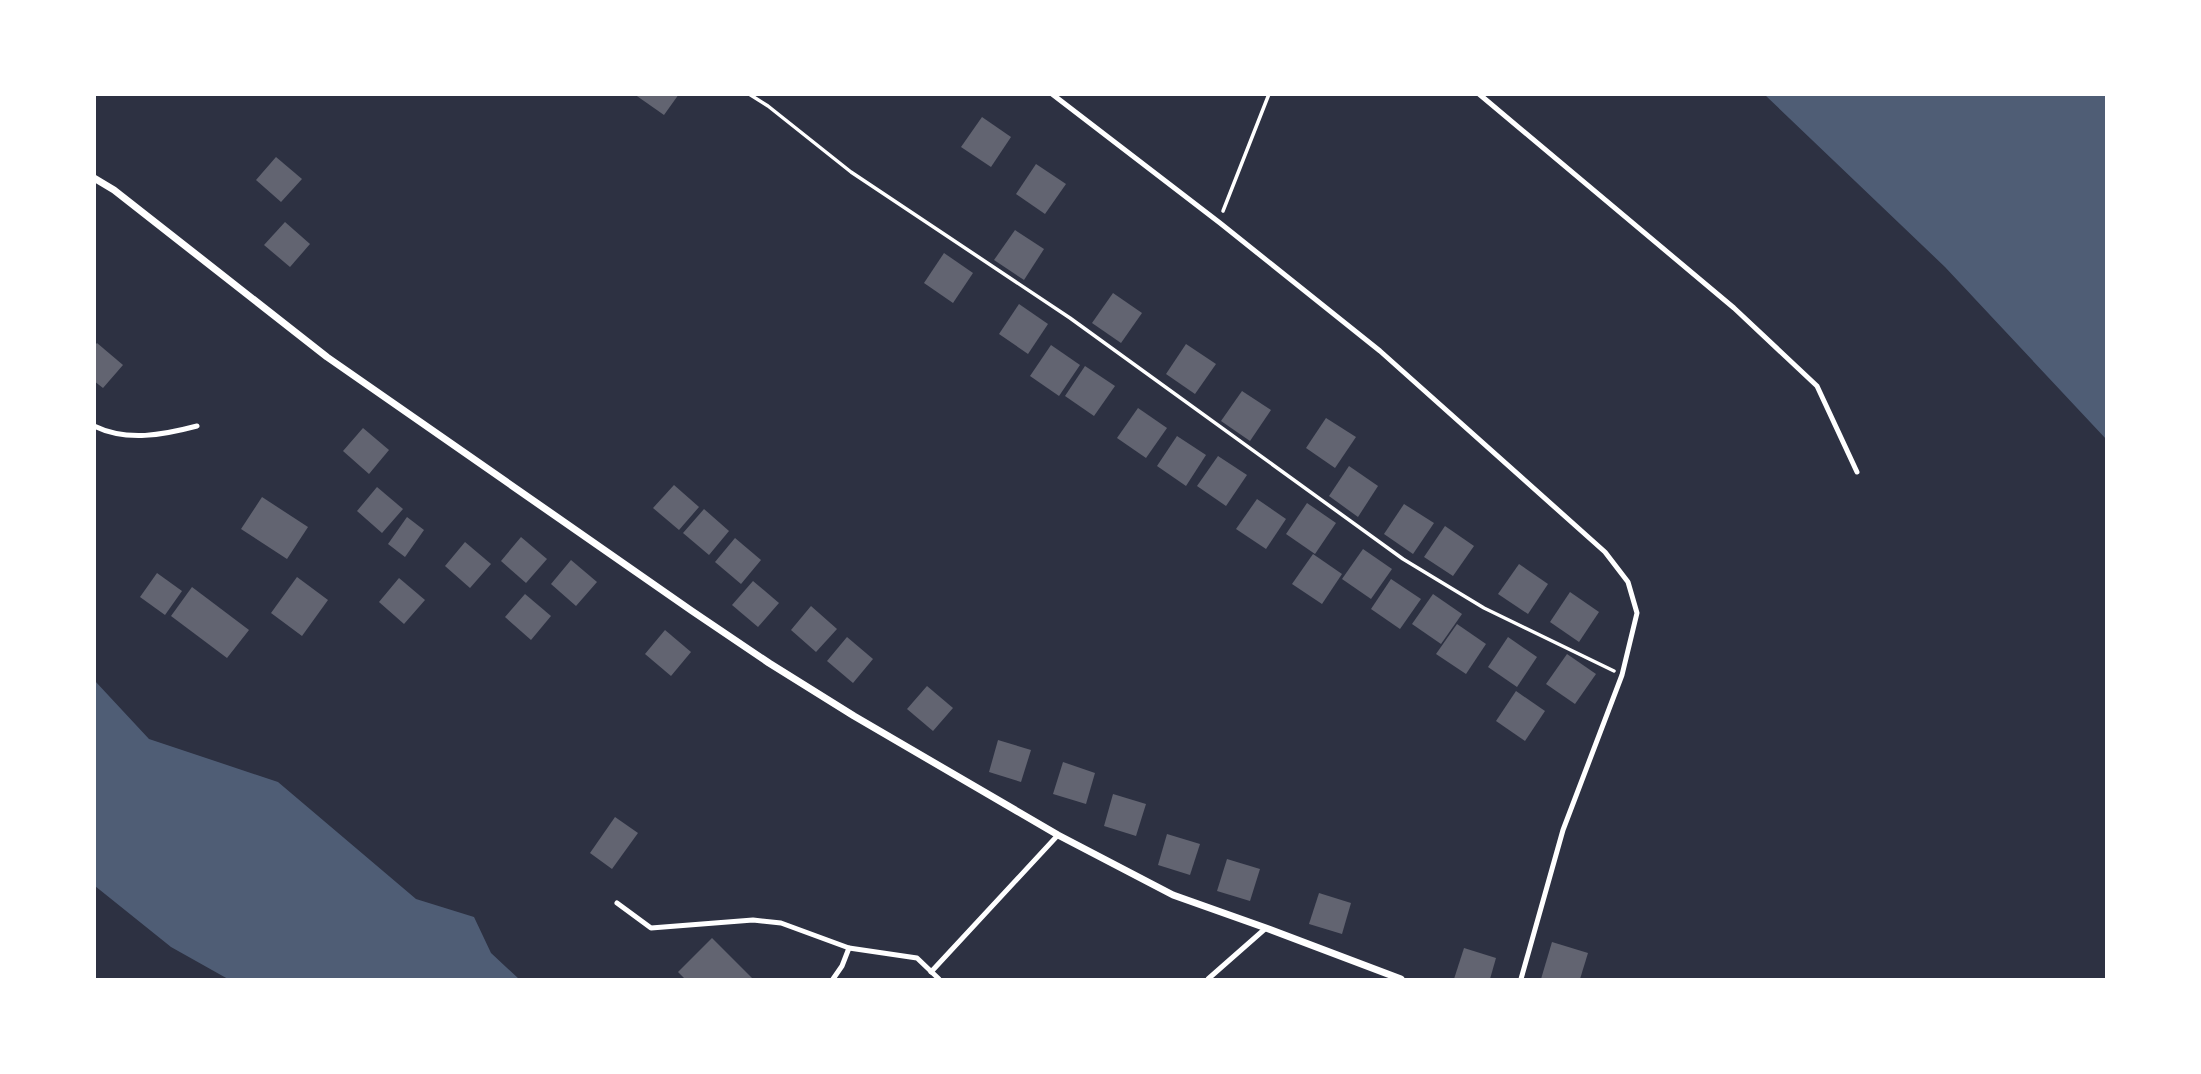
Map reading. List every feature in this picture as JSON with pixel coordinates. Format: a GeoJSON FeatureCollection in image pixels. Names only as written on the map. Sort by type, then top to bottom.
{"type":"FeatureCollection","features":[{"type":"Feature","properties":{"kind":"street"},"geometry":{"type":"LineString","coordinates":[[94,178],[125,199],[327,357],[692,611],[854,716],[1058,835],[1173,895],[1401,979]]}},
{"type":"Feature","properties":{"kind":"lane"},"geometry":{"type":"LineString","coordinates":[[1052,94],[1380,351],[1605,552],[1628,582],[1637,613],[1622,674],[1563,830],[1521,979]]}},
{"type":"Feature","properties":{"kind":"lane"},"geometry":{"type":"LineString","coordinates":[[1479,94],[1734,308],[1817,386],[1857,472]]}},
{"type":"Feature","properties":{"kind":"lane"},"geometry":{"type":"LineString","coordinates":[[94,426],[124,436],[170,433],[197,426]]}},
{"type":"Feature","properties":{"kind":"lane"},"geometry":{"type":"LineString","coordinates":[[931,972],[1058,835]]}},
{"type":"Feature","properties":{"kind":"lane"},"geometry":{"type":"LineString","coordinates":[[617,903],[651,928],[753,920],[781,923],[849,948],[917,958],[939,979]]}},
{"type":"Feature","properties":{"kind":"lane"},"geometry":{"type":"LineString","coordinates":[[1208,979],[1266,928]]}},
{"type":"Feature","properties":{"kind":"lane"},"geometry":{"type":"LineString","coordinates":[[833,979],[842,967],[849,948]]}},
{"type":"Feature","properties":{"kind":"path"},"geometry":{"type":"LineString","coordinates":[[750,94],[852,172],[1070,318],[1403,559],[1484,608],[1622,674]]}},
{"type":"Feature","properties":{"kind":"path"},"geometry":{"type":"LineString","coordinates":[[1220,223],[1269,94]]}},
{"type":"Feature","properties":{"kind":"water"},"geometry":{"type":"Polygon","coordinates":[[[1765,95],[2106,95],[2106,439],[1945,267],[1765,95]]]}},
{"type":"Feature","properties":{"kind":"water"},"geometry":{"type":"Polygon","coordinates":[[[95,681],[149,739],[278,782],[416,899],[474,917],[491,953],[519,979],[228,979],[171,947],[95,886],[95,681]]]}},
{"type":"Feature","properties":{"kind":"building"},"geometry":{"type":"Polygon","coordinates":[[[634,94],[679,94],[664,115],[634,94]]]}},
{"type":"Feature","properties":{"kind":"building"},"geometry":{"type":"Polygon","coordinates":[[[982,117],[1011,137],[991,167],[961,147],[982,117]]]}},
{"type":"Feature","properties":{"kind":"building"},"geometry":{"type":"Polygon","coordinates":[[[276,157],[302,179],[281,202],[256,180],[276,157]]]}},
{"type":"Feature","properties":{"kind":"building"},"geometry":{"type":"Polygon","coordinates":[[[1036,164],[1066,184],[1045,214],[1016,194],[1036,164]]]}},
{"type":"Feature","properties":{"kind":"building"},"geometry":{"type":"Polygon","coordinates":[[[285,222],[310,244],[290,267],[264,245],[285,222]]]}},
{"type":"Feature","properties":{"kind":"building"},"geometry":{"type":"Polygon","coordinates":[[[1015,230],[1044,249],[1024,280],[994,260],[1015,230]]]}},
{"type":"Feature","properties":{"kind":"building"},"geometry":{"type":"Polygon","coordinates":[[[944,253],[973,273],[953,303],[924,283],[944,253]]]}},
{"type":"Feature","properties":{"kind":"building"},"geometry":{"type":"Polygon","coordinates":[[[1113,293],[1142,313],[1121,343],[1092,323],[1113,293]]]}},
{"type":"Feature","properties":{"kind":"building"},"geometry":{"type":"Polygon","coordinates":[[[1019,304],[1048,324],[1028,354],[999,334],[1019,304]]]}},
{"type":"Feature","properties":{"kind":"building"},"geometry":{"type":"Polygon","coordinates":[[[97,343],[123,365],[103,388],[94,381],[94,346],[97,343]]]}},
{"type":"Feature","properties":{"kind":"building"},"geometry":{"type":"Polygon","coordinates":[[[1186,344],[1216,364],[1195,394],[1166,374],[1186,344]]]}},
{"type":"Feature","properties":{"kind":"building"},"geometry":{"type":"Polygon","coordinates":[[[1051,345],[1080,365],[1059,396],[1030,376],[1051,345]]]}},
{"type":"Feature","properties":{"kind":"building"},"geometry":{"type":"Polygon","coordinates":[[[1085,366],[1115,386],[1094,416],[1065,396],[1085,366]]]}},
{"type":"Feature","properties":{"kind":"building"},"geometry":{"type":"Polygon","coordinates":[[[1242,391],[1271,410],[1250,441],[1221,421],[1242,391]]]}},
{"type":"Feature","properties":{"kind":"building"},"geometry":{"type":"Polygon","coordinates":[[[1138,408],[1167,428],[1146,458],[1117,438],[1138,408]]]}},
{"type":"Feature","properties":{"kind":"building"},"geometry":{"type":"Polygon","coordinates":[[[1326,418],[1356,437],[1335,468],[1306,448],[1326,418]]]}},
{"type":"Feature","properties":{"kind":"building"},"geometry":{"type":"Polygon","coordinates":[[[363,428],[389,450],[369,474],[343,451],[363,428]]]}},
{"type":"Feature","properties":{"kind":"building"},"geometry":{"type":"Polygon","coordinates":[[[1177,436],[1206,455],[1186,486],[1157,466],[1177,436]]]}},
{"type":"Feature","properties":{"kind":"building"},"geometry":{"type":"Polygon","coordinates":[[[1218,456],[1247,475],[1226,506],[1197,486],[1218,456]]]}},
{"type":"Feature","properties":{"kind":"building"},"geometry":{"type":"Polygon","coordinates":[[[1349,466],[1378,486],[1358,517],[1329,496],[1349,466]]]}},
{"type":"Feature","properties":{"kind":"building"},"geometry":{"type":"Polygon","coordinates":[[[674,485],[699,507],[679,530],[653,508],[674,485]]]}},
{"type":"Feature","properties":{"kind":"building"},"geometry":{"type":"Polygon","coordinates":[[[377,487],[403,509],[382,533],[357,511],[377,487]]]}},
{"type":"Feature","properties":{"kind":"building"},"geometry":{"type":"Polygon","coordinates":[[[262,497],[308,527],[287,559],[241,529],[262,497]]]}},
{"type":"Feature","properties":{"kind":"building"},"geometry":{"type":"Polygon","coordinates":[[[1257,499],[1286,519],[1266,549],[1236,529],[1257,499]]]}},
{"type":"Feature","properties":{"kind":"building"},"geometry":{"type":"Polygon","coordinates":[[[1307,503],[1336,523],[1315,554],[1286,534],[1307,503]]]}},
{"type":"Feature","properties":{"kind":"building"},"geometry":{"type":"Polygon","coordinates":[[[1404,504],[1434,523],[1413,554],[1384,534],[1404,504]]]}},
{"type":"Feature","properties":{"kind":"building"},"geometry":{"type":"Polygon","coordinates":[[[704,509],[729,531],[709,555],[683,533],[704,509]]]}},
{"type":"Feature","properties":{"kind":"building"},"geometry":{"type":"Polygon","coordinates":[[[407,517],[424,530],[405,557],[388,544],[407,517]]]}},
{"type":"Feature","properties":{"kind":"building"},"geometry":{"type":"Polygon","coordinates":[[[1445,526],[1474,546],[1453,576],[1424,557],[1445,526]]]}},
{"type":"Feature","properties":{"kind":"building"},"geometry":{"type":"Polygon","coordinates":[[[521,537],[547,559],[526,583],[501,561],[521,537]]]}},
{"type":"Feature","properties":{"kind":"building"},"geometry":{"type":"Polygon","coordinates":[[[735,538],[761,560],[741,584],[715,562],[735,538]]]}},
{"type":"Feature","properties":{"kind":"building"},"geometry":{"type":"Polygon","coordinates":[[[465,542],[491,564],[470,588],[445,566],[465,542]]]}},
{"type":"Feature","properties":{"kind":"building"},"geometry":{"type":"Polygon","coordinates":[[[1363,549],[1392,569],[1371,599],[1342,579],[1363,549]]]}},
{"type":"Feature","properties":{"kind":"building"},"geometry":{"type":"Polygon","coordinates":[[[1313,554],[1342,574],[1322,604],[1292,584],[1313,554]]]}},
{"type":"Feature","properties":{"kind":"building"},"geometry":{"type":"Polygon","coordinates":[[[571,560],[597,582],[576,606],[551,584],[571,560]]]}},
{"type":"Feature","properties":{"kind":"building"},"geometry":{"type":"Polygon","coordinates":[[[1519,564],[1548,584],[1528,614],[1498,594],[1519,564]]]}},
{"type":"Feature","properties":{"kind":"building"},"geometry":{"type":"Polygon","coordinates":[[[157,573],[182,591],[165,615],[140,597],[157,573]]]}},
{"type":"Feature","properties":{"kind":"building"},"geometry":{"type":"Polygon","coordinates":[[[297,577],[328,600],[302,636],[271,613],[297,577]]]}},
{"type":"Feature","properties":{"kind":"building"},"geometry":{"type":"Polygon","coordinates":[[[399,578],[425,600],[404,624],[379,602],[399,578]]]}},
{"type":"Feature","properties":{"kind":"building"},"geometry":{"type":"Polygon","coordinates":[[[1391,579],[1421,599],[1400,629],[1371,609],[1391,579]]]}},
{"type":"Feature","properties":{"kind":"building"},"geometry":{"type":"Polygon","coordinates":[[[753,581],[779,603],[758,627],[732,605],[753,581]]]}},
{"type":"Feature","properties":{"kind":"building"},"geometry":{"type":"Polygon","coordinates":[[[192,587],[249,630],[227,658],[171,616],[192,587]]]}},
{"type":"Feature","properties":{"kind":"building"},"geometry":{"type":"Polygon","coordinates":[[[1570,592],[1599,612],[1579,642],[1550,622],[1570,592]]]}},
{"type":"Feature","properties":{"kind":"building"},"geometry":{"type":"Polygon","coordinates":[[[525,594],[551,616],[531,640],[505,617],[525,594]]]}},
{"type":"Feature","properties":{"kind":"building"},"geometry":{"type":"Polygon","coordinates":[[[1433,594],[1462,614],[1441,644],[1412,624],[1433,594]]]}},
{"type":"Feature","properties":{"kind":"building"},"geometry":{"type":"Polygon","coordinates":[[[811,606],[837,629],[816,652],[791,630],[811,606]]]}},
{"type":"Feature","properties":{"kind":"building"},"geometry":{"type":"Polygon","coordinates":[[[1457,624],[1486,644],[1466,674],[1436,654],[1457,624]]]}},
{"type":"Feature","properties":{"kind":"building"},"geometry":{"type":"Polygon","coordinates":[[[665,630],[691,652],[671,676],[645,654],[665,630]]]}},
{"type":"Feature","properties":{"kind":"building"},"geometry":{"type":"Polygon","coordinates":[[[847,637],[873,659],[853,683],[827,661],[847,637]]]}},
{"type":"Feature","properties":{"kind":"building"},"geometry":{"type":"Polygon","coordinates":[[[1508,637],[1537,657],[1517,687],[1488,667],[1508,637]]]}},
{"type":"Feature","properties":{"kind":"building"},"geometry":{"type":"Polygon","coordinates":[[[1567,654],[1596,674],[1575,704],[1546,684],[1567,654]]]}},
{"type":"Feature","properties":{"kind":"building"},"geometry":{"type":"Polygon","coordinates":[[[927,686],[953,708],[933,731],[907,709],[927,686]]]}},
{"type":"Feature","properties":{"kind":"building"},"geometry":{"type":"Polygon","coordinates":[[[1516,691],[1545,711],[1525,741],[1496,721],[1516,691]]]}},
{"type":"Feature","properties":{"kind":"building"},"geometry":{"type":"Polygon","coordinates":[[[998,740],[1031,750],[1021,782],[989,772],[998,740]]]}},
{"type":"Feature","properties":{"kind":"building"},"geometry":{"type":"Polygon","coordinates":[[[1063,762],[1095,773],[1086,804],[1053,794],[1063,762]]]}},
{"type":"Feature","properties":{"kind":"building"},"geometry":{"type":"Polygon","coordinates":[[[1113,794],[1146,804],[1136,836],[1104,826],[1113,794]]]}},
{"type":"Feature","properties":{"kind":"building"},"geometry":{"type":"Polygon","coordinates":[[[615,817],[638,833],[612,869],[590,853],[615,817]]]}},
{"type":"Feature","properties":{"kind":"building"},"geometry":{"type":"Polygon","coordinates":[[[1167,834],[1200,844],[1190,875],[1158,865],[1167,834]]]}},
{"type":"Feature","properties":{"kind":"building"},"geometry":{"type":"Polygon","coordinates":[[[1227,859],[1260,869],[1250,901],[1217,891],[1227,859]]]}},
{"type":"Feature","properties":{"kind":"building"},"geometry":{"type":"Polygon","coordinates":[[[1319,893],[1351,903],[1342,934],[1309,924],[1319,893]]]}},
{"type":"Feature","properties":{"kind":"building"},"geometry":{"type":"Polygon","coordinates":[[[712,938],[753,979],[685,979],[678,972],[712,938]]]}},
{"type":"Feature","properties":{"kind":"building"},"geometry":{"type":"Polygon","coordinates":[[[1552,942],[1588,953],[1580,979],[1541,979],[1552,942]]]}},
{"type":"Feature","properties":{"kind":"building"},"geometry":{"type":"Polygon","coordinates":[[[1464,948],[1496,958],[1490,979],[1454,979],[1464,948]]]}}]}
